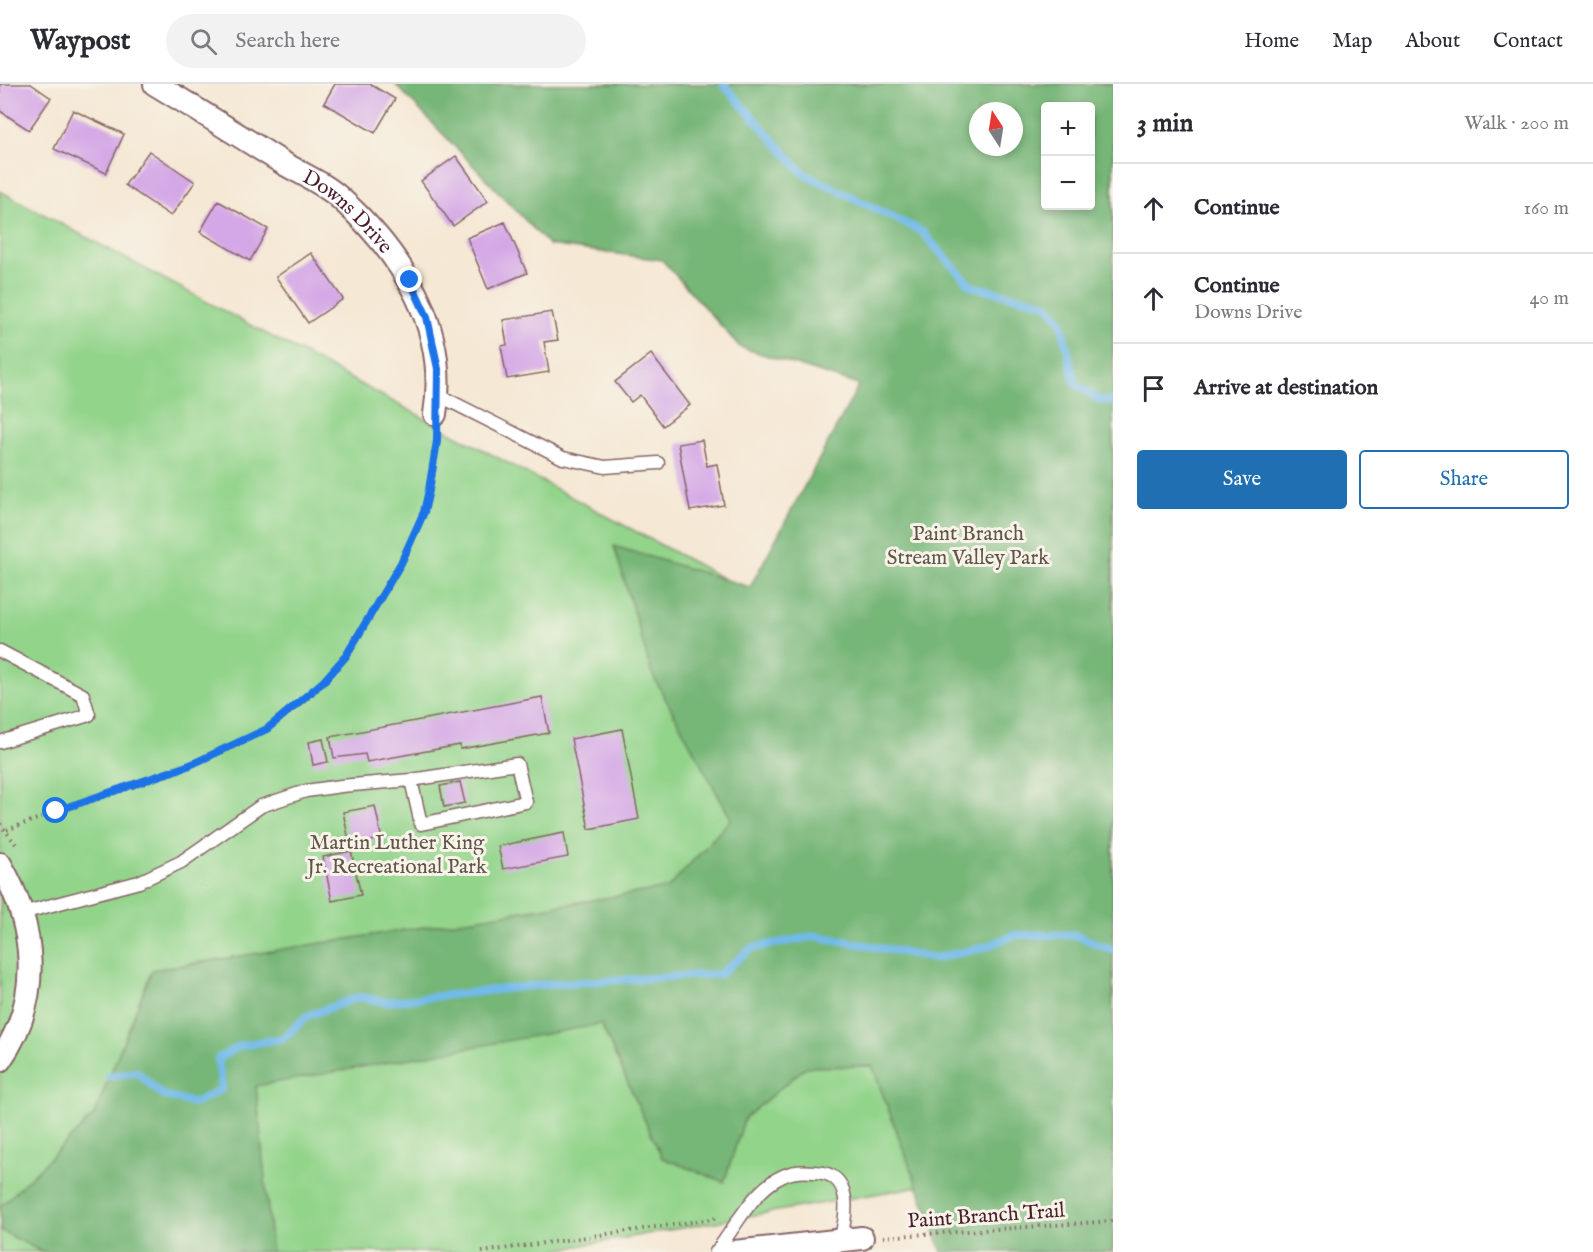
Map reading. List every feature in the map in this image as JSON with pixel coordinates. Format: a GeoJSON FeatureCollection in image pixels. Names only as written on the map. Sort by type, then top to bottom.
{"type":"FeatureCollection","features":[{"type":"Feature","properties":{"kind":"street","name":"Downs Drive"},"geometry":{"type":"LineString","coordinates":[[155,84],[340,197],[385,245],[410,280],[427,317],[435,345],[437,405]]}},
{"type":"Feature","properties":{"kind":"street"},"geometry":{"type":"LineString","coordinates":[[0,864],[16,891],[29,942],[29,981],[23,1018],[0,1060]]}},
{"type":"Feature","properties":{"kind":"street"},"geometry":{"type":"LineString","coordinates":[[734,1252],[805,1249],[851,1240]]}},
{"type":"Feature","properties":{"kind":"lane"},"geometry":{"type":"LineString","coordinates":[[437,405],[563,458],[605,466],[658,463]]}},
{"type":"Feature","properties":{"kind":"lane"},"geometry":{"type":"LineString","coordinates":[[0,651],[83,695],[89,715],[0,742]]}},
{"type":"Feature","properties":{"kind":"lane"},"geometry":{"type":"LineString","coordinates":[[22,913],[139,882],[180,862],[261,806],[306,791],[411,780],[518,764],[526,802],[421,824],[411,780]]}},
{"type":"Feature","properties":{"kind":"lane"},"geometry":{"type":"LineString","coordinates":[[716,1252],[757,1196],[783,1176],[804,1171],[820,1172],[836,1179],[845,1193],[846,1220],[851,1240]]}},
{"type":"Feature","properties":{"kind":"path"},"geometry":{"type":"LineString","coordinates":[[8,830],[190,765],[236,745],[267,729],[324,681],[346,656],[370,617],[401,563],[424,512],[437,441],[437,405]]}},
{"type":"Feature","properties":{"kind":"path"},"geometry":{"type":"LineString","coordinates":[[482,1252],[730,1216],[740,1220]]}},
{"type":"Feature","properties":{"kind":"path","name":"Paint Branch Trail"},"geometry":{"type":"LineString","coordinates":[[851,1240],[1113,1221]]}},
{"type":"Feature","properties":{"kind":"green space","name":"Paint Branch Stream Valley Park"},"geometry":{"type":"Polygon","coordinates":[[[395,84],[1113,84],[1113,1252],[942,1252],[872,1066],[806,1067],[745,1118],[724,1182],[662,1158],[601,1024],[256,1086],[272,1252],[42,1252],[0,1230],[0,1207],[94,1115],[152,970],[668,888],[731,819],[652,674],[614,546],[750,587],[859,385],[740,347],[662,260],[549,245],[395,84]]]}},
{"type":"Feature","properties":{"kind":"green space","name":"Martin Luther King Jr. Recreational Park"},"geometry":{"type":"Polygon","coordinates":[[[432,84],[1113,84],[1113,1252],[938,1183],[544,1252],[0,1252],[0,191],[771,604],[888,391],[755,266],[432,84]]]}},
{"type":"Feature","properties":{"kind":"building"},"geometry":{"type":"Polygon","coordinates":[[[0,84],[31,84],[51,98],[29,130],[0,111],[0,84]]]}},
{"type":"Feature","properties":{"kind":"building"},"geometry":{"type":"Polygon","coordinates":[[[335,84],[370,84],[395,99],[375,133],[324,103],[335,84]]]}},
{"type":"Feature","properties":{"kind":"building"},"geometry":{"type":"Polygon","coordinates":[[[73,110],[124,134],[106,173],[54,149],[73,110]]]}},
{"type":"Feature","properties":{"kind":"building"},"geometry":{"type":"Polygon","coordinates":[[[149,151],[195,182],[171,216],[125,185],[149,151]]]}},
{"type":"Feature","properties":{"kind":"building"},"geometry":{"type":"Polygon","coordinates":[[[456,156],[488,201],[453,226],[421,181],[456,156]]]}},
{"type":"Feature","properties":{"kind":"building"},"geometry":{"type":"Polygon","coordinates":[[[218,201],[268,229],[250,261],[200,232],[218,201]]]}},
{"type":"Feature","properties":{"kind":"building"},"geometry":{"type":"Polygon","coordinates":[[[505,222],[527,273],[488,289],[467,238],[505,222]]]}},
{"type":"Feature","properties":{"kind":"building"},"geometry":{"type":"Polygon","coordinates":[[[311,253],[343,299],[308,323],[276,277],[311,253]]]}},
{"type":"Feature","properties":{"kind":"building"},"geometry":{"type":"Polygon","coordinates":[[[552,312],[558,340],[544,342],[549,372],[507,379],[501,346],[507,345],[503,320],[552,312]]]}},
{"type":"Feature","properties":{"kind":"building"},"geometry":{"type":"Polygon","coordinates":[[[651,354],[690,405],[663,426],[640,395],[631,402],[615,382],[651,354]]]}},
{"type":"Feature","properties":{"kind":"building"},"geometry":{"type":"Polygon","coordinates":[[[702,440],[707,466],[717,464],[724,505],[690,511],[678,444],[702,440]]]}},
{"type":"Feature","properties":{"kind":"building"},"geometry":{"type":"Polygon","coordinates":[[[542,697],[549,733],[460,749],[460,745],[367,762],[365,754],[334,758],[330,737],[542,697]]]}},
{"type":"Feature","properties":{"kind":"building"},"geometry":{"type":"Polygon","coordinates":[[[622,729],[639,819],[589,829],[571,739],[622,729]]]}},
{"type":"Feature","properties":{"kind":"building"},"geometry":{"type":"Polygon","coordinates":[[[323,739],[328,762],[313,765],[309,742],[323,739]]]}},
{"type":"Feature","properties":{"kind":"building"},"geometry":{"type":"Polygon","coordinates":[[[460,782],[465,803],[444,807],[440,786],[460,782]]]}},
{"type":"Feature","properties":{"kind":"building"},"geometry":{"type":"Polygon","coordinates":[[[375,806],[382,839],[350,845],[343,812],[375,806]]]}},
{"type":"Feature","properties":{"kind":"building"},"geometry":{"type":"Polygon","coordinates":[[[564,833],[568,857],[503,869],[498,846],[564,833]]]}},
{"type":"Feature","properties":{"kind":"building"},"geometry":{"type":"Polygon","coordinates":[[[351,851],[361,895],[332,901],[323,857],[351,851]]]}},
{"type":"Feature","properties":{"kind":"waterway"},"geometry":{"type":"LineString","coordinates":[[723,84],[803,173],[921,231],[971,286],[1047,304],[1061,321],[1075,383],[1099,400],[1113,401]]}},
{"type":"Feature","properties":{"kind":"waterway"},"geometry":{"type":"LineString","coordinates":[[109,1076],[137,1072],[162,1095],[194,1103],[222,1089],[218,1059],[239,1046],[284,1038],[307,1016],[359,997],[386,1002],[549,984],[720,974],[752,948],[816,936],[935,958],[982,948],[1015,935],[1075,935],[1113,950]]}},
{"type":"Feature","properties":{"kind":"route"},"geometry":{"type":"LineString","coordinates":[[56,811],[190,765],[267,729],[299,705],[346,656],[401,563],[424,512],[429,490],[437,441],[435,414],[438,369],[435,345],[427,317],[410,280]]}}]}
